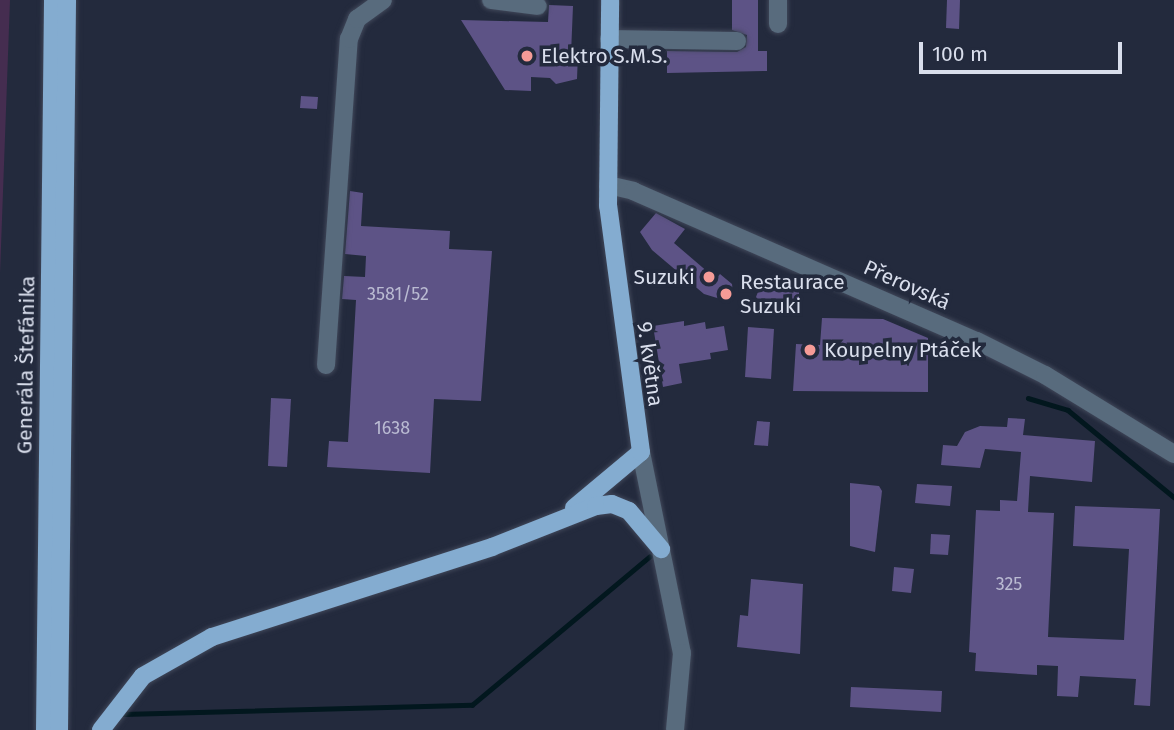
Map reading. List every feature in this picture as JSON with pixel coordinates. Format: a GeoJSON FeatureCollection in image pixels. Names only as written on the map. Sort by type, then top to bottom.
{"type":"FeatureCollection","features":[{"type":"Feature","properties":{"kind":"main road","name":"Generála Štefánika"},"geometry":{"type":"LineString","coordinates":[[45,730],[53,0]]}},
{"type":"Feature","properties":{"kind":"main road","name":"Generála Štefánika"},"geometry":{"type":"LineString","coordinates":[[60,730],[67,0]]}},
{"type":"Feature","properties":{"kind":"main road","name":"9. května"},"geometry":{"type":"LineString","coordinates":[[610,0],[608,185],[613,265],[642,452]]}},
{"type":"Feature","properties":{"kind":"main road"},"geometry":{"type":"LineString","coordinates":[[543,528],[578,506],[642,452]]}},
{"type":"Feature","properties":{"kind":"main road"},"geometry":{"type":"LineString","coordinates":[[101,730],[144,676],[212,637],[612,504],[636,517],[661,549]]}},
{"type":"Feature","properties":{"kind":"street"},"geometry":{"type":"LineString","coordinates":[[326,365],[349,39],[357,19],[383,0]]}},
{"type":"Feature","properties":{"kind":"street"},"geometry":{"type":"LineString","coordinates":[[491,0],[538,6]]}},
{"type":"Feature","properties":{"kind":"street"},"geometry":{"type":"LineString","coordinates":[[778,0],[778,24]]}},
{"type":"Feature","properties":{"kind":"street"},"geometry":{"type":"LineString","coordinates":[[609,39],[737,41]]}},
{"type":"Feature","properties":{"kind":"street","name":"Přerovská"},"geometry":{"type":"LineString","coordinates":[[608,185],[644,196],[977,341],[1045,375],[1174,454]]}},
{"type":"Feature","properties":{"kind":"street","name":"9. května"},"geometry":{"type":"LineString","coordinates":[[642,452],[682,653],[675,730]]}},
{"type":"Feature","properties":{"kind":"shaded area"},"geometry":{"type":"Polygon","coordinates":[[[0,0],[10,0],[0,274],[0,0]]]}},
{"type":"Feature","properties":{"kind":"building"},"geometry":{"type":"Polygon","coordinates":[[[732,0],[758,0],[758,51],[767,51],[767,71],[667,73],[667,51],[737,52],[746,47],[747,35],[732,30],[732,0]]]}},
{"type":"Feature","properties":{"kind":"building"},"geometry":{"type":"Polygon","coordinates":[[[947,0],[960,0],[959,29],[946,28],[947,0]]]}},
{"type":"Feature","properties":{"kind":"building"},"geometry":{"type":"Polygon","coordinates":[[[549,5],[573,6],[571,54],[578,54],[577,79],[556,84],[550,78],[531,77],[531,91],[505,90],[461,20],[548,22],[549,5]]]}},
{"type":"Feature","properties":{"kind":"building"},"geometry":{"type":"Polygon","coordinates":[[[301,96],[318,97],[317,109],[300,108],[301,96]]]}},
{"type":"Feature","properties":{"kind":"building"},"geometry":{"type":"Polygon","coordinates":[[[350,191],[363,193],[361,226],[450,231],[449,249],[492,251],[481,401],[434,399],[430,473],[327,467],[329,441],[348,442],[356,300],[342,299],[344,276],[365,277],[366,256],[345,254],[350,191]]]}},
{"type":"Feature","properties":{"kind":"building"},"geometry":{"type":"Polygon","coordinates":[[[656,213],[685,229],[674,243],[716,279],[720,274],[732,284],[733,293],[727,301],[704,294],[652,250],[640,232],[656,213]]]}},
{"type":"Feature","properties":{"kind":"building"},"geometry":{"type":"Polygon","coordinates":[[[761,284],[799,285],[799,302],[761,303],[756,297],[761,284]]]}},
{"type":"Feature","properties":{"kind":"building"},"geometry":{"type":"Polygon","coordinates":[[[822,318],[883,319],[928,338],[928,392],[793,391],[796,344],[820,345],[822,318]]]}},
{"type":"Feature","properties":{"kind":"building"},"geometry":{"type":"Polygon","coordinates":[[[684,321],[684,326],[705,322],[706,329],[724,326],[728,350],[710,353],[711,359],[679,364],[682,383],[663,387],[653,326],[684,321]]]}},
{"type":"Feature","properties":{"kind":"building"},"geometry":{"type":"Polygon","coordinates":[[[748,327],[774,329],[771,379],[745,377],[748,327]]]}},
{"type":"Feature","properties":{"kind":"building"},"geometry":{"type":"Polygon","coordinates":[[[271,398],[291,399],[287,467],[268,466],[271,398]]]}},
{"type":"Feature","properties":{"kind":"building"},"geometry":{"type":"Polygon","coordinates":[[[1008,418],[1025,419],[1023,435],[1095,441],[1092,482],[1030,476],[1028,512],[1054,513],[1048,637],[1124,640],[1129,549],[1073,546],[1075,506],[1160,509],[1150,706],[1134,705],[1136,679],[1080,676],[1078,697],[1057,696],[1058,666],[1037,665],[1037,675],[975,671],[976,653],[969,652],[976,510],[1000,511],[1000,500],[1017,501],[1021,452],[985,449],[980,468],[941,465],[943,445],[957,446],[965,432],[980,426],[1007,427],[1008,418]]]}},
{"type":"Feature","properties":{"kind":"building"},"geometry":{"type":"Polygon","coordinates":[[[757,421],[770,422],[768,446],[754,445],[757,421]]]}},
{"type":"Feature","properties":{"kind":"building"},"geometry":{"type":"Polygon","coordinates":[[[850,483],[879,486],[882,491],[875,552],[850,546],[850,483]]]}},
{"type":"Feature","properties":{"kind":"building"},"geometry":{"type":"Polygon","coordinates":[[[917,484],[952,486],[950,506],[915,503],[917,484]]]}},
{"type":"Feature","properties":{"kind":"building"},"geometry":{"type":"Polygon","coordinates":[[[931,534],[950,535],[948,555],[930,554],[931,534]]]}},
{"type":"Feature","properties":{"kind":"building"},"geometry":{"type":"Polygon","coordinates":[[[894,567],[914,569],[911,593],[892,591],[894,567]]]}},
{"type":"Feature","properties":{"kind":"building"},"geometry":{"type":"Polygon","coordinates":[[[751,579],[803,584],[800,654],[737,647],[740,615],[748,616],[751,579]]]}},
{"type":"Feature","properties":{"kind":"building"},"geometry":{"type":"Polygon","coordinates":[[[851,687],[942,691],[941,712],[850,707],[851,687]]]}},
{"type":"Feature","properties":{"kind":"waterway"},"geometry":{"type":"LineString","coordinates":[[1028,398],[1068,410],[1174,497]]}},
{"type":"Feature","properties":{"kind":"waterway"},"geometry":{"type":"LineString","coordinates":[[123,714],[472,705],[649,557]]}},
{"type":"Feature","properties":{"kind":"place","name":"Elektro S.M.S."},"geometry":{"type":"Point","coordinates":[527,56]}},
{"type":"Feature","properties":{"kind":"place","name":"Suzuki"},"geometry":{"type":"Point","coordinates":[709,277]}},
{"type":"Feature","properties":{"kind":"place","name":"Restaurace Suzuki"},"geometry":{"type":"Point","coordinates":[726,294]}},
{"type":"Feature","properties":{"kind":"place","name":"Koupelny Ptáček"},"geometry":{"type":"Point","coordinates":[810,350]}}]}
